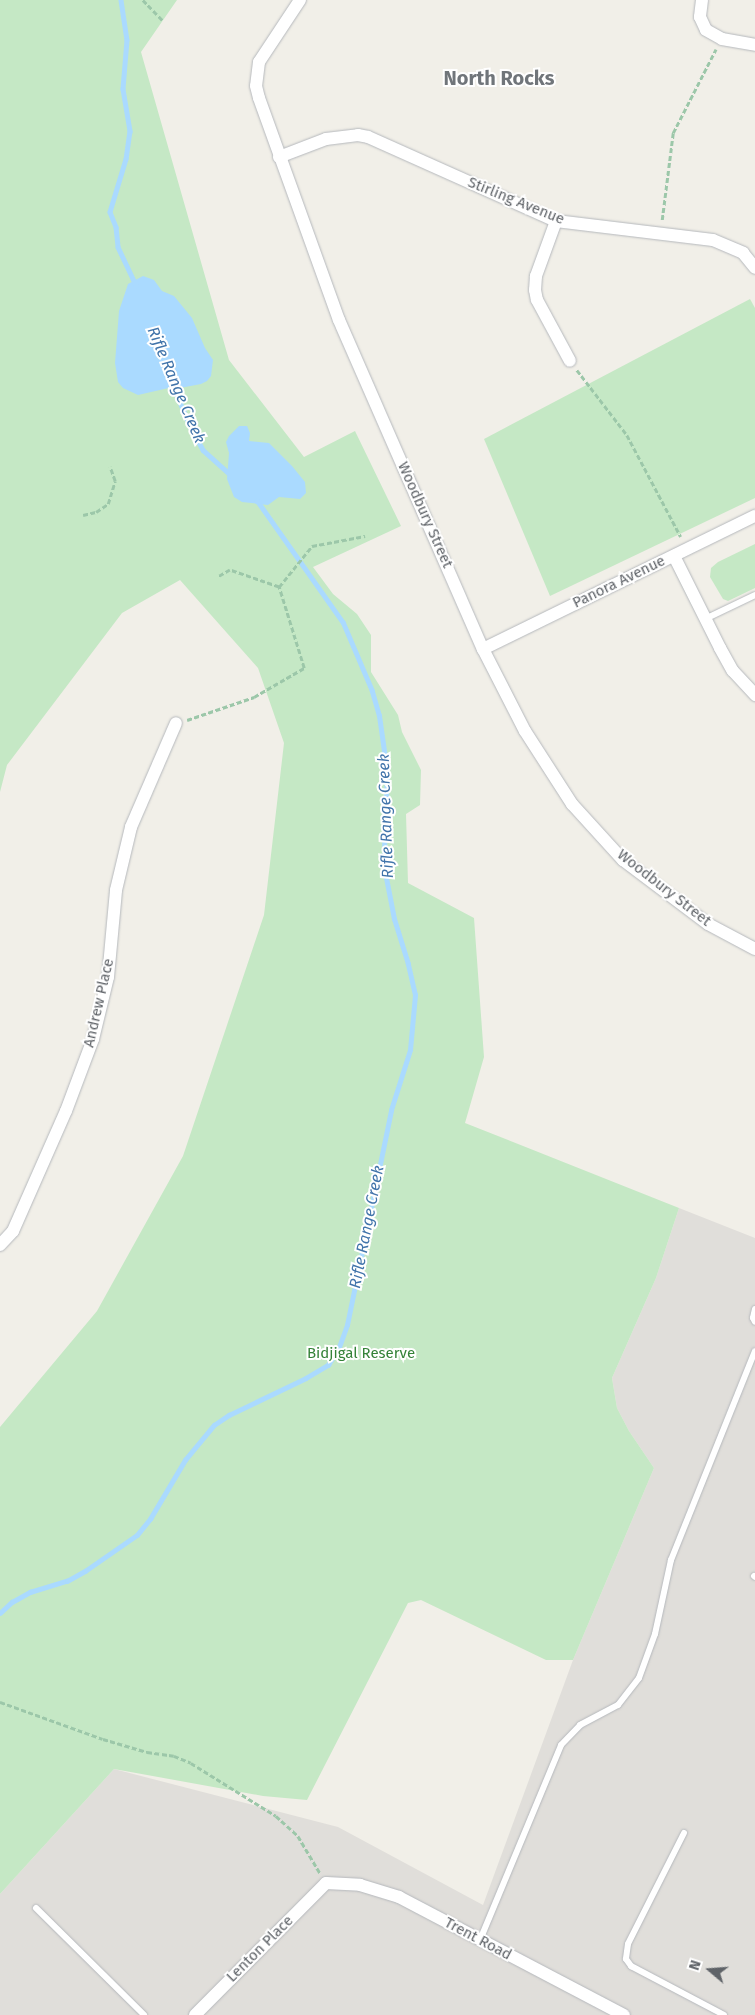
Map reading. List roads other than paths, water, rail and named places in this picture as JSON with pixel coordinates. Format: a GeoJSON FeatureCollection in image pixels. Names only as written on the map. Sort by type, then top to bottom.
{"type":"FeatureCollection","features":[{"type":"Feature","properties":{"kind":"street","name":"Woodbury Street"},"geometry":{"type":"LineString","coordinates":[[300,0],[266,50],[257,74],[259,98],[339,320],[483,649],[525,731],[572,804],[623,860],[708,924],[755,949]]}},
{"type":"Feature","properties":{"kind":"street"},"geometry":{"type":"LineString","coordinates":[[702,0],[700,18],[706,30],[722,39],[755,44]]}},
{"type":"Feature","properties":{"kind":"street","name":"Stirling Avenue"},"geometry":{"type":"LineString","coordinates":[[279,157],[326,139],[358,135],[368,137],[556,221],[724,244],[743,253],[755,268]]}},
{"type":"Feature","properties":{"kind":"street"},"geometry":{"type":"LineString","coordinates":[[556,221],[536,276],[535,290],[537,300],[570,361]]}},
{"type":"Feature","properties":{"kind":"street","name":"Panora Avenue"},"geometry":{"type":"LineString","coordinates":[[483,649],[755,516]]}},
{"type":"Feature","properties":{"kind":"street"},"geometry":{"type":"LineString","coordinates":[[674,556],[705,620],[733,671],[755,695]]}},
{"type":"Feature","properties":{"kind":"street","name":"Andrew Place"},"geometry":{"type":"LineString","coordinates":[[0,1245],[13,1231],[66,1111],[94,1039],[108,977],[116,890],[131,827],[176,723]]}},
{"type":"Feature","properties":{"kind":"street","name":"Trent Road"},"geometry":{"type":"LineString","coordinates":[[326,1883],[360,1885],[387,1892],[624,2015]]}},
{"type":"Feature","properties":{"kind":"street","name":"Lenton Place"},"geometry":{"type":"LineString","coordinates":[[194,2015],[326,1883]]}},
{"type":"Feature","properties":{"kind":"lane"},"geometry":{"type":"LineString","coordinates":[[705,620],[755,595]]}},
{"type":"Feature","properties":{"kind":"lane"},"geometry":{"type":"LineString","coordinates":[[755,1309],[753,1318],[755,1322]]}},
{"type":"Feature","properties":{"kind":"lane"},"geometry":{"type":"LineString","coordinates":[[480,1940],[561,1745],[580,1725],[618,1704],[639,1678],[655,1634],[671,1560],[755,1351]]}},
{"type":"Feature","properties":{"kind":"lane"},"geometry":{"type":"LineString","coordinates":[[684,1833],[628,1944],[626,1959],[631,1966],[724,2015]]}},
{"type":"Feature","properties":{"kind":"lane"},"geometry":{"type":"LineString","coordinates":[[36,1908],[144,2015]]}},
{"type":"Feature","properties":{"kind":"water"},"geometry":{"type":"Polygon","coordinates":[[[143,276],[154,280],[162,291],[174,296],[192,318],[205,348],[213,360],[211,376],[207,381],[201,384],[180,388],[173,387],[138,395],[123,388],[118,382],[115,363],[119,311],[128,284],[143,276]]]}},
{"type":"Feature","properties":{"kind":"water"},"geometry":{"type":"Polygon","coordinates":[[[239,426],[247,426],[250,433],[249,441],[269,443],[292,466],[305,482],[306,493],[300,499],[279,497],[268,505],[242,502],[234,497],[227,479],[229,453],[226,442],[239,426]]]}},
{"type":"Feature","properties":{"kind":"waterway","name":"Rifle Range Creek"},"geometry":{"type":"LineString","coordinates":[[121,0],[127,40],[123,89],[130,131],[126,159],[110,212],[116,227],[118,247],[136,285]]}},
{"type":"Feature","properties":{"kind":"waterway","name":"Rifle Range Creek"},"geometry":{"type":"LineString","coordinates":[[171,381],[191,428],[203,450],[232,476]]}},
{"type":"Feature","properties":{"kind":"waterway","name":"Rifle Range Creek"},"geometry":{"type":"LineString","coordinates":[[0,1613],[12,1602],[30,1592],[67,1581],[85,1571],[137,1535],[150,1519],[185,1460],[214,1425],[229,1415],[306,1378],[328,1365],[339,1347],[347,1325],[391,1110],[410,1050],[415,995],[408,964],[394,919],[386,878],[384,849],[387,772],[379,716],[372,691],[343,623],[257,501]]}},
{"type":"Feature","properties":{"kind":"district","name":"North Rocks"},"geometry":{"type":"Point","coordinates":[499,78]}},
{"type":"Feature","properties":{"kind":"park label","name":"Bidjigal Reserve"},"geometry":{"type":"Point","coordinates":[361,1354]}}]}
